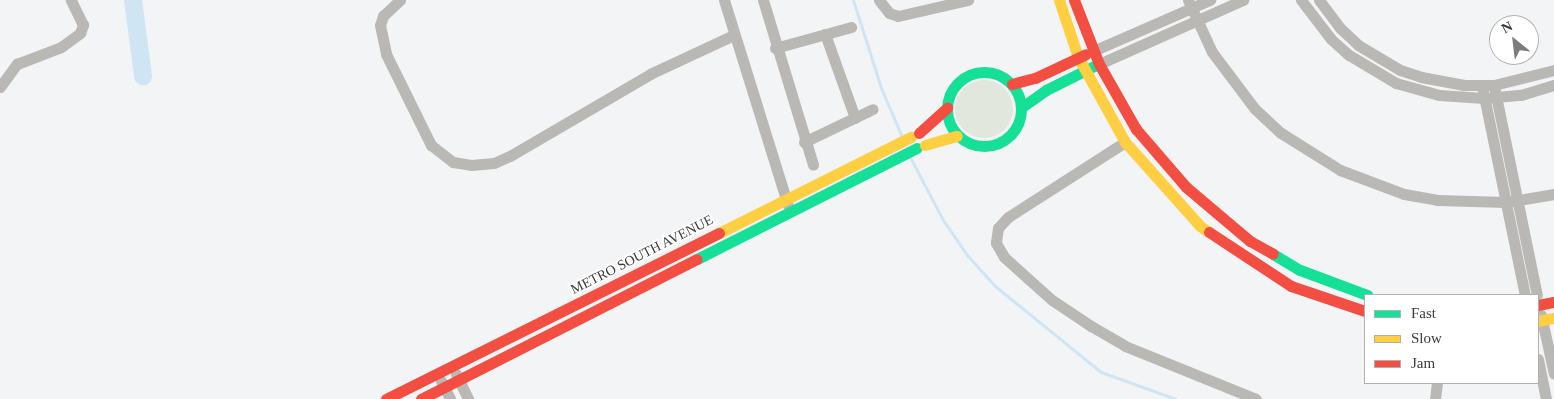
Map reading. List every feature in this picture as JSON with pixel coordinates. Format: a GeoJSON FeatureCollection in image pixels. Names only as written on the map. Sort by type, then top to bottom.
{"type":"FeatureCollection","features":[{"type":"Feature","properties":{"kind":"street"},"geometry":{"type":"LineString","coordinates":[[0,87],[17,64],[61,46],[80,33],[83,25],[72,0]]}},
{"type":"Feature","properties":{"kind":"street"},"geometry":{"type":"LineString","coordinates":[[400,0],[383,16],[380,25],[386,54],[431,145],[453,162],[466,164],[494,163],[510,156],[652,73],[734,34]]}},
{"type":"Feature","properties":{"kind":"street"},"geometry":{"type":"LineString","coordinates":[[724,0],[790,212]]}},
{"type":"Feature","properties":{"kind":"street"},"geometry":{"type":"LineString","coordinates":[[763,0],[775,48],[812,165]]}},
{"type":"Feature","properties":{"kind":"street"},"geometry":{"type":"LineString","coordinates":[[879,0],[889,12],[898,16],[947,2],[968,0]]}},
{"type":"Feature","properties":{"kind":"street"},"geometry":{"type":"LineString","coordinates":[[1059,0],[1084,70],[1125,142],[1200,226],[1291,286],[1364,311]]}},
{"type":"Feature","properties":{"kind":"street"},"geometry":{"type":"LineString","coordinates":[[1074,0],[1099,64],[1136,129],[1156,155],[1186,187],[1236,231],[1300,270],[1365,294]]}},
{"type":"Feature","properties":{"kind":"street"},"geometry":{"type":"LineString","coordinates":[[1022,107],[1012,84],[1035,78],[1189,4],[1210,0]]}},
{"type":"Feature","properties":{"kind":"street"},"geometry":{"type":"LineString","coordinates":[[947,108],[949,123],[957,136],[975,146],[999,144],[1015,131],[1022,107],[1046,90],[1084,70],[1243,0]]}},
{"type":"Feature","properties":{"kind":"street"},"geometry":{"type":"LineString","coordinates":[[1301,0],[1330,39],[1365,68],[1415,90],[1484,98],[1521,95],[1554,84]]}},
{"type":"Feature","properties":{"kind":"street"},"geometry":{"type":"LineString","coordinates":[[1318,0],[1340,28],[1358,45],[1400,70],[1444,82],[1482,85],[1494,85],[1554,70]]}},
{"type":"Feature","properties":{"kind":"street"},"geometry":{"type":"LineString","coordinates":[[1189,4],[1196,21],[1232,82],[1255,108],[1310,154],[1340,170],[1404,194],[1472,203],[1512,202],[1554,194]]}},
{"type":"Feature","properties":{"kind":"street"},"geometry":{"type":"LineString","coordinates":[[775,48],[851,27]]}},
{"type":"Feature","properties":{"kind":"street"},"geometry":{"type":"LineString","coordinates":[[824,34],[855,118]]}},
{"type":"Feature","properties":{"kind":"street","name":"METRO SOUTH AVENUE"},"geometry":{"type":"LineString","coordinates":[[386,399],[438,376],[914,135],[947,108],[954,87],[972,74],[993,73],[1012,84]]}},
{"type":"Feature","properties":{"kind":"street"},"geometry":{"type":"LineString","coordinates":[[1482,85],[1536,294]]}},
{"type":"Feature","properties":{"kind":"street"},"geometry":{"type":"LineString","coordinates":[[1494,85],[1525,294]]}},
{"type":"Feature","properties":{"kind":"street"},"geometry":{"type":"LineString","coordinates":[[804,142],[873,109]]}},
{"type":"Feature","properties":{"kind":"street","name":"METRO SOUTH AVENUE"},"geometry":{"type":"LineString","coordinates":[[421,399],[919,147],[957,136]]}},
{"type":"Feature","properties":{"kind":"street"},"geometry":{"type":"LineString","coordinates":[[1125,142],[1008,217],[998,228],[996,243],[1004,256],[1052,300],[1091,326],[1125,346],[1256,399]]}},
{"type":"Feature","properties":{"kind":"street"},"geometry":{"type":"LineString","coordinates":[[1539,301],[1554,302]]}},
{"type":"Feature","properties":{"kind":"street"},"geometry":{"type":"LineString","coordinates":[[1539,304],[1545,320],[1554,374]]}},
{"type":"Feature","properties":{"kind":"street"},"geometry":{"type":"LineString","coordinates":[[1539,364],[1546,399]]}},
{"type":"Feature","properties":{"kind":"street"},"geometry":{"type":"LineString","coordinates":[[453,368],[468,399]]}},
{"type":"Feature","properties":{"kind":"street"},"geometry":{"type":"LineString","coordinates":[[438,376],[450,399]]}},
{"type":"Feature","properties":{"kind":"street"},"geometry":{"type":"LineString","coordinates":[[1435,399],[1437,384]]}},
{"type":"Feature","properties":{"kind":"shaded area"},"geometry":{"type":"Polygon","coordinates":[[[978,80],[990,80],[1005,88],[1013,103],[1013,115],[1005,130],[990,138],[978,138],[963,130],[955,115],[955,103],[963,88],[978,80]]]}},
{"type":"Feature","properties":{"kind":"waterway"},"geometry":{"type":"LineString","coordinates":[[133,0],[143,76]]}},
{"type":"Feature","properties":{"kind":"waterway"},"geometry":{"type":"LineString","coordinates":[[853,0],[881,88],[902,137]]}},
{"type":"Feature","properties":{"kind":"waterway"},"geometry":{"type":"LineString","coordinates":[[910,157],[943,220],[967,255],[995,286],[1101,372],[1176,399]]}},
{"type":"Feature","properties":{"kind":"traffic: fast"},"geometry":{"type":"LineString","coordinates":[[1022,107],[1046,90],[1094,66]]}},
{"type":"Feature","properties":{"kind":"traffic: fast"},"geometry":{"type":"LineString","coordinates":[[977,72],[991,72],[1005,78],[1015,88],[1021,102],[1021,109],[1019,123],[1005,140],[991,146],[977,146],[963,140],[953,130],[947,116],[947,102],[953,88],[963,78],[977,72]]}},
{"type":"Feature","properties":{"kind":"traffic: fast"},"geometry":{"type":"LineString","coordinates":[[697,259],[917,148]]}},
{"type":"Feature","properties":{"kind":"traffic: fast"},"geometry":{"type":"LineString","coordinates":[[1273,254],[1300,270],[1364,294]]}},
{"type":"Feature","properties":{"kind":"traffic: slow"},"geometry":{"type":"LineString","coordinates":[[1059,0],[1078,57],[1125,142],[1200,226],[1209,232]]}},
{"type":"Feature","properties":{"kind":"traffic: slow"},"geometry":{"type":"LineString","coordinates":[[925,145],[957,136]]}},
{"type":"Feature","properties":{"kind":"traffic: slow"},"geometry":{"type":"LineString","coordinates":[[719,233],[911,137]]}},
{"type":"Feature","properties":{"kind":"traffic: slow"},"geometry":{"type":"LineString","coordinates":[[1539,321],[1554,318]]}},
{"type":"Feature","properties":{"kind":"traffic: jam"},"geometry":{"type":"LineString","coordinates":[[1074,0],[1099,64],[1136,129],[1186,187],[1250,241],[1273,254]]}},
{"type":"Feature","properties":{"kind":"traffic: jam"},"geometry":{"type":"LineString","coordinates":[[1012,84],[1035,78],[1086,54]]}},
{"type":"Feature","properties":{"kind":"traffic: jam"},"geometry":{"type":"LineString","coordinates":[[919,133],[947,108]]}},
{"type":"Feature","properties":{"kind":"traffic: jam"},"geometry":{"type":"LineString","coordinates":[[1209,232],[1291,286],[1364,311]]}},
{"type":"Feature","properties":{"kind":"traffic: jam"},"geometry":{"type":"LineString","coordinates":[[386,399],[719,233]]}},
{"type":"Feature","properties":{"kind":"traffic: jam"},"geometry":{"type":"LineString","coordinates":[[421,399],[697,259]]}},
{"type":"Feature","properties":{"kind":"traffic: jam"},"geometry":{"type":"LineString","coordinates":[[1539,305],[1554,302]]}}]}
